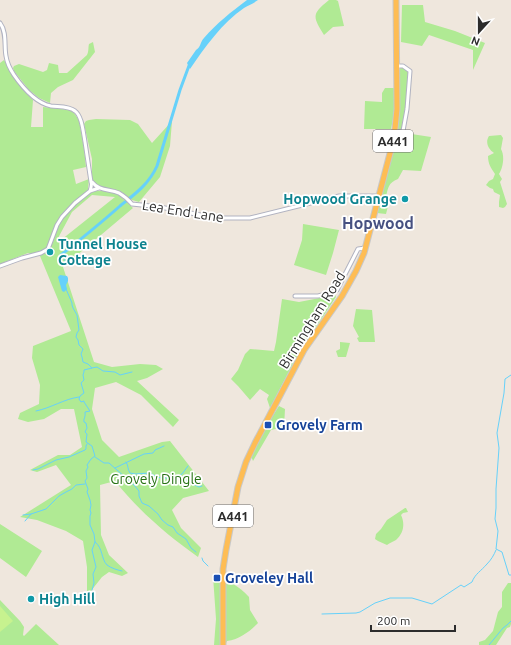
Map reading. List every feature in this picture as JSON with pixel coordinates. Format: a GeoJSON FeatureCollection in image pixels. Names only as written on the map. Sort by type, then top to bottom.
{"type":"FeatureCollection","features":[{"type":"Feature","properties":{"kind":"highway","name":"Birmingham Road"},"geometry":{"type":"LineString","coordinates":[[223,645],[223,568],[238,487],[246,462],[304,350],[344,291],[360,262],[365,248],[394,138],[397,109],[396,0]]}},
{"type":"Feature","properties":{"kind":"street"},"geometry":{"type":"LineString","coordinates":[[0,23],[4,31],[8,64],[15,76],[25,88],[36,100],[42,103],[51,106],[74,109],[77,113],[81,122],[92,182],[90,191]]}},
{"type":"Feature","properties":{"kind":"street"},"geometry":{"type":"LineString","coordinates":[[394,132],[403,131],[407,109],[410,71],[403,66],[397,66]]}},
{"type":"Feature","properties":{"kind":"street"},"geometry":{"type":"LineString","coordinates":[[92,182],[99,188]]}},
{"type":"Feature","properties":{"kind":"street"},"geometry":{"type":"LineString","coordinates":[[0,266],[48,249],[57,225],[62,217],[75,203],[90,191],[99,188]]}},
{"type":"Feature","properties":{"kind":"street","name":"Lea End Lane"},"geometry":{"type":"LineString","coordinates":[[99,188],[117,192],[126,197],[132,204],[160,206],[216,218],[229,219],[250,218],[339,196],[378,196]]}},
{"type":"Feature","properties":{"kind":"street"},"geometry":{"type":"LineString","coordinates":[[338,290],[358,249],[365,248]]}},
{"type":"Feature","properties":{"kind":"street"},"geometry":{"type":"LineString","coordinates":[[294,296],[318,296],[338,290],[344,291]]}},
{"type":"Feature","properties":{"kind":"green space"},"geometry":{"type":"Polygon","coordinates":[[[329,0],[338,1],[344,26],[333,27],[324,35],[317,23],[316,16],[319,9],[329,0]]]}},
{"type":"Feature","properties":{"kind":"green space"},"geometry":{"type":"Polygon","coordinates":[[[402,5],[423,5],[425,22],[455,31],[485,43],[473,70],[473,50],[429,35],[422,46],[401,42],[402,5]]]}},
{"type":"Feature","properties":{"kind":"green space"},"geometry":{"type":"Polygon","coordinates":[[[93,42],[95,52],[73,80],[58,87],[51,93],[50,103],[39,98],[29,90],[14,71],[14,66],[19,64],[43,72],[47,70],[49,63],[58,65],[59,73],[67,73],[87,55],[89,44],[93,42]]]}},
{"type":"Feature","properties":{"kind":"green space","name":"Grovely Dingle"},"geometry":{"type":"Polygon","coordinates":[[[4,60],[21,86],[33,100],[31,127],[43,127],[43,107],[70,110],[74,113],[79,120],[86,167],[73,170],[76,184],[89,179],[88,189],[92,191],[101,191],[102,188],[91,180],[92,159],[84,124],[86,121],[96,119],[130,120],[138,124],[152,143],[172,121],[170,146],[160,177],[139,202],[132,200],[121,192],[119,195],[133,208],[63,267],[94,362],[112,367],[140,364],[156,365],[163,369],[147,378],[137,381],[179,420],[173,427],[141,395],[116,382],[95,388],[92,409],[102,440],[119,457],[162,442],[170,441],[209,491],[183,498],[172,510],[181,528],[201,548],[198,557],[175,540],[143,512],[115,481],[100,485],[101,535],[109,555],[128,573],[122,576],[109,572],[102,577],[87,596],[87,567],[83,541],[66,531],[37,520],[20,517],[71,485],[56,465],[37,472],[30,470],[58,455],[70,455],[82,447],[74,409],[61,409],[44,419],[28,422],[18,419],[20,413],[39,404],[40,385],[32,358],[33,346],[71,331],[40,256],[28,253],[0,264],[0,63],[4,60]],[[92,195],[72,212],[57,240],[61,240],[115,197],[92,195]]]}},
{"type":"Feature","properties":{"kind":"green space"},"geometry":{"type":"Polygon","coordinates":[[[400,67],[408,71],[406,102],[402,129],[405,133],[431,137],[421,171],[403,170],[398,179],[392,182],[388,188],[386,197],[391,200],[386,214],[377,213],[396,136],[399,110],[400,67]]]}},
{"type":"Feature","properties":{"kind":"green space"},"geometry":{"type":"Polygon","coordinates":[[[385,88],[394,88],[394,114],[391,129],[364,129],[365,101],[382,102],[382,93],[385,88]]]}},
{"type":"Feature","properties":{"kind":"green space"},"geometry":{"type":"Polygon","coordinates":[[[501,135],[503,138],[501,149],[503,158],[499,174],[502,179],[500,182],[507,204],[503,208],[499,207],[500,195],[486,185],[493,179],[495,174],[491,168],[488,156],[494,153],[490,150],[487,141],[489,136],[501,135]]]}},
{"type":"Feature","properties":{"kind":"green space"},"geometry":{"type":"Polygon","coordinates":[[[303,224],[339,230],[326,275],[294,265],[302,240],[303,224]]]}},
{"type":"Feature","properties":{"kind":"green space"},"geometry":{"type":"Polygon","coordinates":[[[335,295],[336,297],[298,354],[270,408],[267,399],[269,395],[260,389],[250,400],[231,379],[238,370],[245,354],[250,349],[274,351],[282,299],[299,302],[335,295]]]}},
{"type":"Feature","properties":{"kind":"green space"},"geometry":{"type":"Polygon","coordinates":[[[356,309],[372,310],[375,342],[359,342],[357,338],[359,337],[353,326],[356,309]]]}},
{"type":"Feature","properties":{"kind":"green space"},"geometry":{"type":"Polygon","coordinates":[[[340,342],[350,343],[346,357],[338,357],[336,351],[340,349],[340,342]]]}},
{"type":"Feature","properties":{"kind":"green space"},"geometry":{"type":"Polygon","coordinates":[[[279,406],[285,409],[284,427],[271,430],[253,461],[251,456],[279,406]]]}},
{"type":"Feature","properties":{"kind":"green space"},"geometry":{"type":"Polygon","coordinates":[[[405,508],[408,512],[401,515],[403,528],[399,537],[387,545],[375,539],[376,534],[387,520],[405,508]]]}},
{"type":"Feature","properties":{"kind":"green space"},"geometry":{"type":"Polygon","coordinates":[[[0,524],[42,551],[26,577],[0,558],[0,524]]]}},
{"type":"Feature","properties":{"kind":"green space"},"geometry":{"type":"Polygon","coordinates":[[[213,576],[223,579],[241,589],[249,597],[250,610],[258,623],[244,635],[227,641],[225,645],[214,645],[216,619],[213,576]]]}},
{"type":"Feature","properties":{"kind":"green space"},"geometry":{"type":"Polygon","coordinates":[[[508,583],[511,583],[510,627],[507,628],[496,645],[479,645],[479,642],[485,640],[493,631],[498,612],[502,607],[502,592],[508,583]]]}},
{"type":"Feature","properties":{"kind":"green space"},"geometry":{"type":"Polygon","coordinates":[[[0,600],[24,627],[24,636],[36,624],[59,645],[0,645],[0,600]]]}},
{"type":"Feature","properties":{"kind":"green space"},"geometry":{"type":"Polygon","coordinates":[[[0,606],[13,621],[0,632],[0,606]]]}},
{"type":"Feature","properties":{"kind":"water"},"geometry":{"type":"Polygon","coordinates":[[[247,0],[258,0],[236,14],[221,28],[190,69],[187,63],[203,40],[230,13],[247,0]]]}},
{"type":"Feature","properties":{"kind":"water"},"geometry":{"type":"Polygon","coordinates":[[[60,275],[67,276],[68,278],[66,285],[67,289],[64,292],[62,291],[58,277],[60,275]]]}},
{"type":"Feature","properties":{"kind":"waterway"},"geometry":{"type":"LineString","coordinates":[[61,255],[136,193],[150,178],[157,166],[180,90],[190,63]]}},
{"type":"Feature","properties":{"kind":"waterway"},"geometry":{"type":"LineString","coordinates":[[63,253],[65,261]]}},
{"type":"Feature","properties":{"kind":"waterway"},"geometry":{"type":"LineString","coordinates":[[66,289],[77,315],[79,330],[76,337],[79,345],[83,349],[81,354],[83,362],[92,368],[84,370],[84,380],[81,383],[84,393],[79,399],[81,402],[84,401],[90,411],[85,412],[84,422],[86,423],[87,428],[85,432],[87,434],[86,442],[92,446],[95,456],[87,465],[87,478],[85,481],[91,505],[90,525],[94,534],[95,542],[98,544],[105,563],[110,567],[122,571]]}},
{"type":"Feature","properties":{"kind":"waterway"},"geometry":{"type":"LineString","coordinates":[[92,368],[97,367],[103,371],[115,372],[120,375],[132,372]]}},
{"type":"Feature","properties":{"kind":"waterway"},"geometry":{"type":"LineString","coordinates":[[511,375],[505,379],[497,433],[499,448],[495,519],[498,531],[496,549],[502,552],[509,575],[511,575]]}},
{"type":"Feature","properties":{"kind":"waterway"},"geometry":{"type":"LineString","coordinates":[[36,411],[79,397]]}},
{"type":"Feature","properties":{"kind":"waterway"},"geometry":{"type":"LineString","coordinates":[[33,470],[85,450],[87,444]]}},
{"type":"Feature","properties":{"kind":"waterway"},"geometry":{"type":"LineString","coordinates":[[115,468],[144,454],[153,453],[155,450],[164,446]]}},
{"type":"Feature","properties":{"kind":"waterway"},"geometry":{"type":"LineString","coordinates":[[95,457],[104,463],[109,463],[134,485],[139,491],[139,496],[142,503],[149,506],[162,520],[173,527],[177,533],[186,539],[191,548],[196,552]]}},
{"type":"Feature","properties":{"kind":"waterway"},"geometry":{"type":"LineString","coordinates":[[126,462],[130,473],[150,473],[162,478],[175,478],[182,474],[188,466]]}},
{"type":"Feature","properties":{"kind":"waterway"},"geometry":{"type":"LineString","coordinates":[[175,478],[187,481],[199,487],[202,486]]}},
{"type":"Feature","properties":{"kind":"waterway"},"geometry":{"type":"LineString","coordinates":[[25,521],[31,514],[46,509],[59,496],[76,485],[85,484]]}},
{"type":"Feature","properties":{"kind":"waterway"},"geometry":{"type":"LineString","coordinates":[[23,515],[31,514]]}},
{"type":"Feature","properties":{"kind":"waterway"},"geometry":{"type":"LineString","coordinates":[[92,590],[94,583],[93,574],[96,567],[92,550],[95,542]]}},
{"type":"Feature","properties":{"kind":"waterway"},"geometry":{"type":"LineString","coordinates":[[322,614],[356,613],[375,603],[390,598],[412,598],[432,604],[461,585],[464,587],[472,582],[476,575],[490,561],[496,550]]}},
{"type":"Feature","properties":{"kind":"waterway"},"geometry":{"type":"LineString","coordinates":[[202,558],[208,566]]}},
{"type":"Feature","properties":{"kind":"waterway"},"geometry":{"type":"LineString","coordinates":[[489,645],[511,621]]}},
{"type":"Feature","properties":{"kind":"place","name":"Hopwood Grange"},"geometry":{"type":"Point","coordinates":[405,199]}},
{"type":"Feature","properties":{"kind":"place","name":"Tunnel House Cottage"},"geometry":{"type":"Point","coordinates":[50,252]}},
{"type":"Feature","properties":{"kind":"place","name":"Grovely Farm"},"geometry":{"type":"Point","coordinates":[268,425]}},
{"type":"Feature","properties":{"kind":"place","name":"Groveley Hall"},"geometry":{"type":"Point","coordinates":[217,578]}},
{"type":"Feature","properties":{"kind":"place","name":"High Hill"},"geometry":{"type":"Point","coordinates":[31,599]}},
{"type":"Feature","properties":{"kind":"district","name":"Hopwood"},"geometry":{"type":"Point","coordinates":[378,223]}}]}
